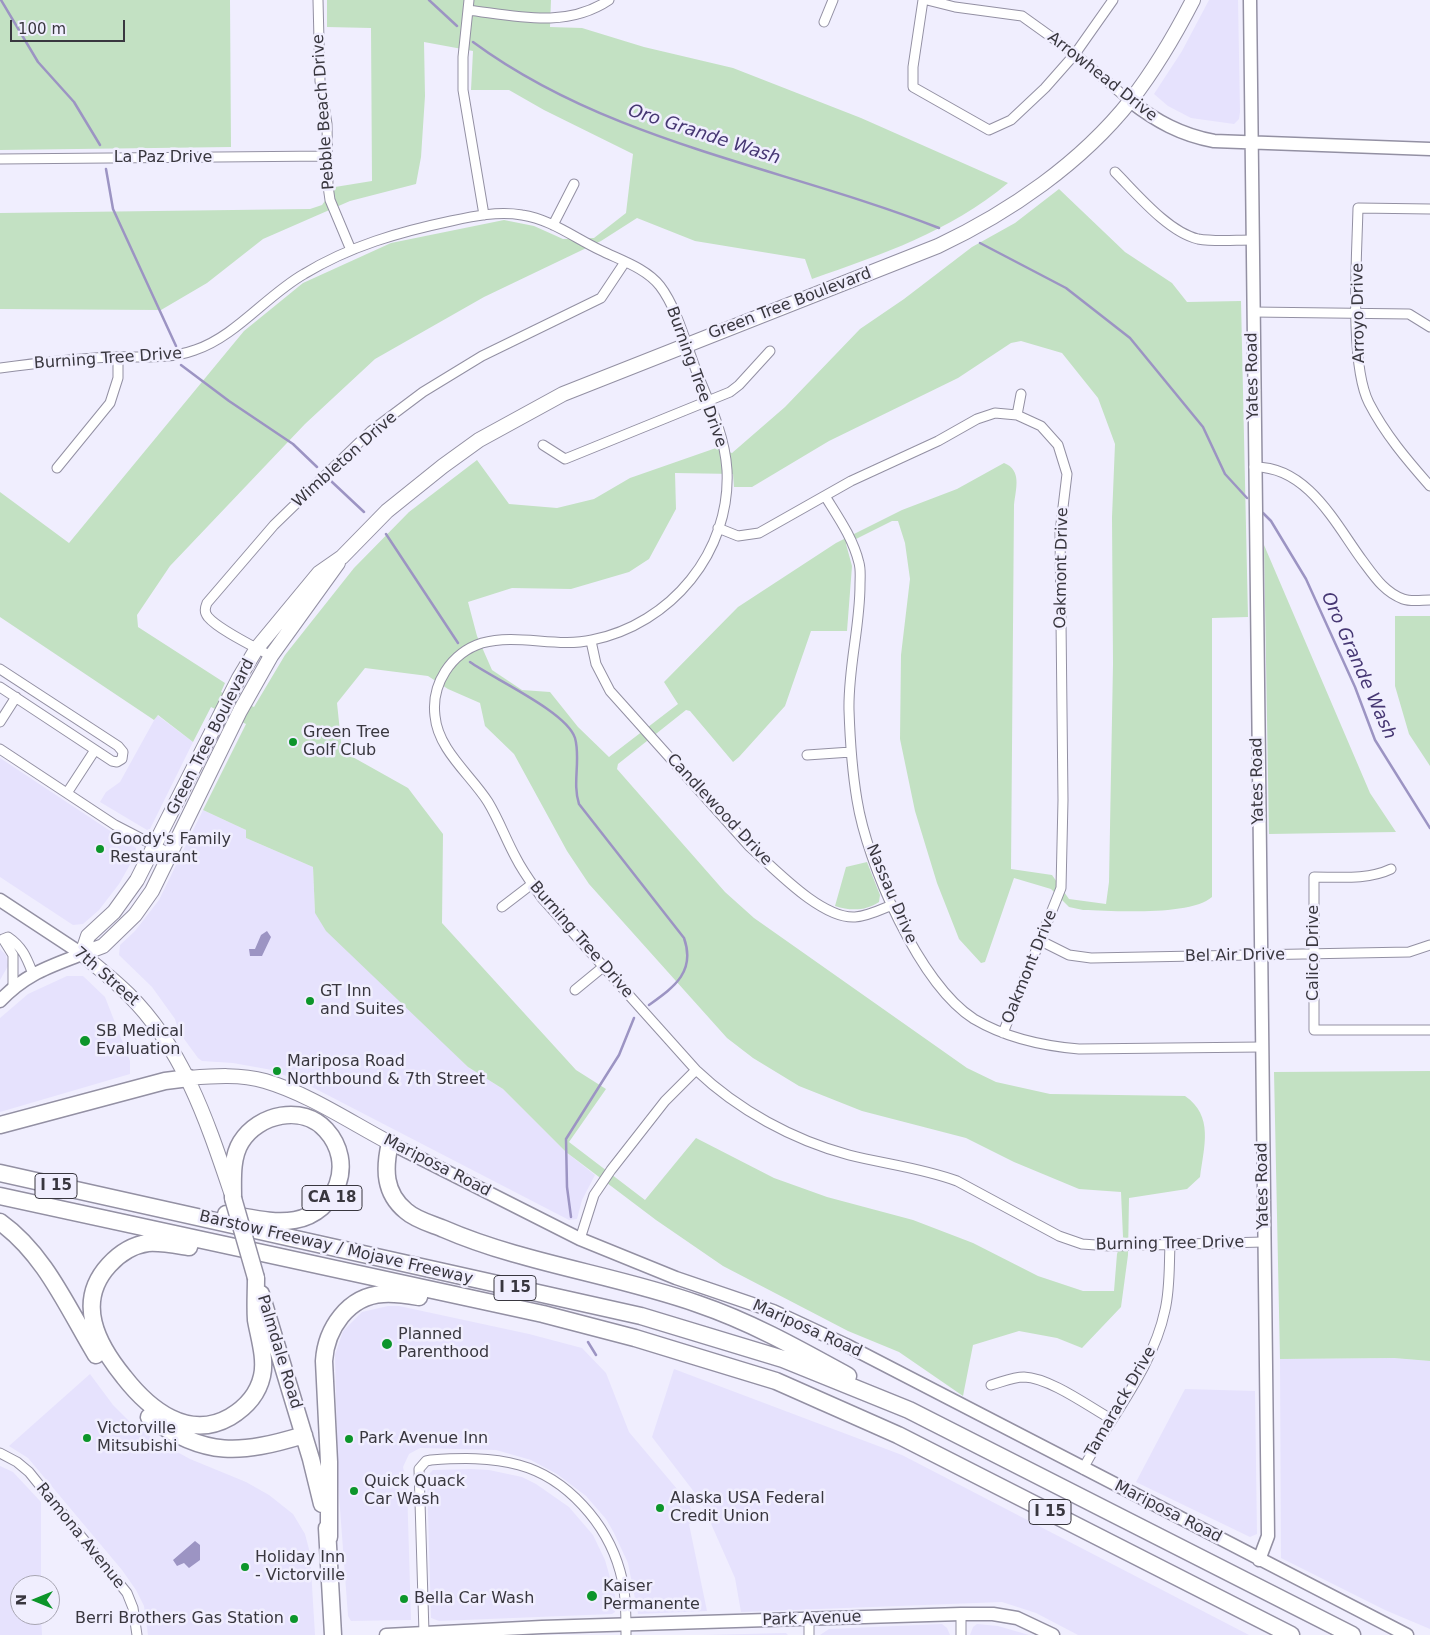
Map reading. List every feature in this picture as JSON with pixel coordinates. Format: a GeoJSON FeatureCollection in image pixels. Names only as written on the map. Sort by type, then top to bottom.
{"type":"FeatureCollection","features":[{"type":"Feature","properties":{"kind":"highway"},"geometry":{"type":"LineString","coordinates":[[0,1125],[165,1081],[188,1078]]}},
{"type":"Feature","properties":{"kind":"highway","name":"CA 18"},"geometry":{"type":"LineString","coordinates":[[112,1198],[280,1221],[295,1220],[311,1215],[333,1197],[341,1171],[340,1156],[326,1129],[305,1117],[279,1115],[258,1125],[240,1143],[236,1153],[233,1198]]}},
{"type":"Feature","properties":{"kind":"highway"},"geometry":{"type":"LineString","coordinates":[[390,1143],[385,1162],[386,1179],[398,1203],[408,1214],[465,1238],[697,1304],[766,1331],[908,1410]]}},
{"type":"Feature","properties":{"kind":"highway","name":"Barstow Freeway / Mojave Freeway"},"geometry":{"type":"LineString","coordinates":[[0,1174],[641,1316],[783,1360],[908,1410],[1352,1635]]}},
{"type":"Feature","properties":{"kind":"highway","name":"Barstow Freeway / Mojave Freeway"},"geometry":{"type":"LineString","coordinates":[[0,1196],[543,1314],[635,1338],[776,1381],[898,1435],[1291,1635]]}},
{"type":"Feature","properties":{"kind":"highway","name":"Palmdale Road"},"geometry":{"type":"LineString","coordinates":[[233,1198],[318,1484],[329,1537],[334,1635]]}},
{"type":"Feature","properties":{"kind":"highway"},"geometry":{"type":"LineString","coordinates":[[0,1222],[37,1258],[113,1380],[137,1406],[162,1426],[188,1441],[226,1449],[265,1446],[304,1435]]}},
{"type":"Feature","properties":{"kind":"highway"},"geometry":{"type":"LineString","coordinates":[[256,1278],[256,1317],[263,1364],[262,1376],[249,1401],[236,1413],[220,1422],[206,1425],[184,1424],[170,1419],[154,1409],[116,1368],[94,1330],[91,1305],[97,1282],[110,1263],[136,1246],[162,1243],[290,1260]]}},
{"type":"Feature","properties":{"kind":"highway"},"geometry":{"type":"LineString","coordinates":[[329,1537],[329,1462],[324,1361],[325,1346],[337,1320],[360,1302],[382,1294],[543,1314]]}},
{"type":"Feature","properties":{"kind":"main road","name":"Green Tree Boulevard"},"geometry":{"type":"LineString","coordinates":[[82,954],[103,946],[135,915],[152,891],[240,711],[271,656],[342,557],[387,511],[479,440],[563,394],[938,246],[971,230],[1022,199],[1079,154],[1130,101],[1172,39],[1193,0]]}},
{"type":"Feature","properties":{"kind":"main road","name":"Green Tree Boulevard"},"geometry":{"type":"LineString","coordinates":[[82,954],[88,936],[114,912],[127,895],[155,846],[239,678],[257,648],[319,573],[342,557]]}},
{"type":"Feature","properties":{"kind":"main road","name":"7th Street"},"geometry":{"type":"LineString","coordinates":[[82,954],[128,994],[144,1012],[158,1030],[188,1078]]}},
{"type":"Feature","properties":{"kind":"main road","name":"Mariposa Road"},"geometry":{"type":"LineString","coordinates":[[188,1078],[239,1077],[265,1081],[316,1103],[390,1143]]}},
{"type":"Feature","properties":{"kind":"main road","name":"Palmdale Road"},"geometry":{"type":"LineString","coordinates":[[188,1078],[211,1132],[233,1198]]}},
{"type":"Feature","properties":{"kind":"street","name":"Pebble Beach Drive"},"geometry":{"type":"LineString","coordinates":[[318,0],[320,82],[327,124],[330,200],[351,250]]}},
{"type":"Feature","properties":{"kind":"street"},"geometry":{"type":"LineString","coordinates":[[469,0],[463,57],[463,90],[484,215]]}},
{"type":"Feature","properties":{"kind":"street"},"geometry":{"type":"LineString","coordinates":[[468,10],[560,19],[586,13],[609,0]]}},
{"type":"Feature","properties":{"kind":"street"},"geometry":{"type":"LineString","coordinates":[[824,22],[833,0]]}},
{"type":"Feature","properties":{"kind":"street"},"geometry":{"type":"LineString","coordinates":[[925,0],[913,67],[912,87],[989,130],[1011,120],[1045,88],[1075,54],[1113,0]]}},
{"type":"Feature","properties":{"kind":"street","name":"Arrowhead Drive"},"geometry":{"type":"LineString","coordinates":[[925,0],[955,7],[1022,16],[1075,54],[1130,101],[1162,124],[1193,137],[1214,141],[1430,149]]}},
{"type":"Feature","properties":{"kind":"street","name":"Yates Road"},"geometry":{"type":"LineString","coordinates":[[1250,0],[1250,142],[1268,1536],[1259,1560]]}},
{"type":"Feature","properties":{"kind":"street","name":"La Paz Drive"},"geometry":{"type":"LineString","coordinates":[[0,159],[327,156]]}},
{"type":"Feature","properties":{"kind":"street"},"geometry":{"type":"LineString","coordinates":[[1114,172],[1160,216],[1187,236],[1208,240],[1252,240]]}},
{"type":"Feature","properties":{"kind":"street"},"geometry":{"type":"LineString","coordinates":[[553,225],[574,184]]}},
{"type":"Feature","properties":{"kind":"street","name":"Arroyo Drive"},"geometry":{"type":"LineString","coordinates":[[1430,209],[1358,208],[1357,313],[1357,348],[1368,401],[1402,456],[1430,486]]}},
{"type":"Feature","properties":{"kind":"street","name":"Burning Tree Drive"},"geometry":{"type":"LineString","coordinates":[[0,368],[69,359],[175,356],[208,345],[301,276],[351,250],[394,234],[484,215],[521,214],[553,225],[652,278],[660,286],[709,401],[722,440],[727,468],[724,504],[718,528],[701,567],[676,597],[637,624],[591,641],[496,641],[482,644],[457,658],[446,671],[436,692],[435,718],[439,734],[445,746],[488,803],[515,857],[532,884],[542,898],[696,1070],[721,1093],[794,1135],[841,1153],[940,1175],[957,1181],[1069,1241],[1110,1246],[1264,1242]]}},
{"type":"Feature","properties":{"kind":"street","name":"Wimbleton Drive"},"geometry":{"type":"LineString","coordinates":[[271,656],[216,624],[207,616],[205,610],[207,603],[274,525],[378,426],[422,392],[482,356],[601,298],[625,262]]}},
{"type":"Feature","properties":{"kind":"street"},"geometry":{"type":"LineString","coordinates":[[1253,312],[1409,314],[1430,327]]}},
{"type":"Feature","properties":{"kind":"street"},"geometry":{"type":"LineString","coordinates":[[543,444],[565,459],[709,401],[739,385],[770,351]]}},
{"type":"Feature","properties":{"kind":"street"},"geometry":{"type":"LineString","coordinates":[[57,468],[110,403],[118,378],[118,357]]}},
{"type":"Feature","properties":{"kind":"street"},"geometry":{"type":"LineString","coordinates":[[1018,415],[1021,394]]}},
{"type":"Feature","properties":{"kind":"street","name":"Oakmont Drive"},"geometry":{"type":"LineString","coordinates":[[718,528],[738,536],[759,533],[877,468],[938,441],[977,419],[994,413],[1018,415],[1041,426],[1058,445],[1067,474],[1060,532],[1063,800],[1061,888],[1003,1033]]}},
{"type":"Feature","properties":{"kind":"street"},"geometry":{"type":"LineString","coordinates":[[1254,467],[1265,467],[1292,476],[1315,495],[1380,585],[1404,600],[1430,600]]}},
{"type":"Feature","properties":{"kind":"street","name":"Nassau Drive"},"geometry":{"type":"LineString","coordinates":[[825,496],[851,539],[860,565],[860,597],[849,707],[851,752],[857,802],[870,847],[892,905],[919,960],[945,994],[974,1018],[1003,1033],[1037,1044],[1079,1049],[1261,1048]]}},
{"type":"Feature","properties":{"kind":"street","name":"Candlewood Drive"},"geometry":{"type":"LineString","coordinates":[[591,641],[596,664],[610,691],[749,846],[809,897],[833,913],[854,917],[864,916],[892,905]]}},
{"type":"Feature","properties":{"kind":"street"},"geometry":{"type":"LineString","coordinates":[[0,669],[121,748],[122,759],[114,762],[0,687]]}},
{"type":"Feature","properties":{"kind":"street"},"geometry":{"type":"LineString","coordinates":[[0,722],[16,697]]}},
{"type":"Feature","properties":{"kind":"street"},"geometry":{"type":"LineString","coordinates":[[0,749],[115,824],[171,854]]}},
{"type":"Feature","properties":{"kind":"street"},"geometry":{"type":"LineString","coordinates":[[67,793],[95,750]]}},
{"type":"Feature","properties":{"kind":"street"},"geometry":{"type":"LineString","coordinates":[[807,755],[851,752]]}},
{"type":"Feature","properties":{"kind":"street","name":"Calico Drive"},"geometry":{"type":"LineString","coordinates":[[1391,869],[1380,874],[1366,876],[1314,877],[1314,1030],[1430,1030]]}},
{"type":"Feature","properties":{"kind":"street"},"geometry":{"type":"LineString","coordinates":[[502,907],[532,884]]}},
{"type":"Feature","properties":{"kind":"street","name":"7th Street"},"geometry":{"type":"LineString","coordinates":[[0,900],[82,954]]}},
{"type":"Feature","properties":{"kind":"street"},"geometry":{"type":"LineString","coordinates":[[2,938],[8,938],[18,944],[26,956],[33,974]]}},
{"type":"Feature","properties":{"kind":"street"},"geometry":{"type":"LineString","coordinates":[[2,938],[13,955],[13,986]]}},
{"type":"Feature","properties":{"kind":"street","name":"Bel Air Drive"},"geometry":{"type":"LineString","coordinates":[[1041,942],[1069,955],[1091,958],[1409,952],[1430,945]]}},
{"type":"Feature","properties":{"kind":"street"},"geometry":{"type":"LineString","coordinates":[[0,1001],[13,986],[33,974],[82,954]]}},
{"type":"Feature","properties":{"kind":"street"},"geometry":{"type":"LineString","coordinates":[[575,990],[603,967]]}},
{"type":"Feature","properties":{"kind":"street"},"geometry":{"type":"LineString","coordinates":[[580,1239],[594,1195],[611,1170],[665,1101],[696,1070]]}},
{"type":"Feature","properties":{"kind":"street","name":"Mariposa Road"},"geometry":{"type":"LineString","coordinates":[[390,1143],[580,1239],[676,1278],[773,1311],[846,1345],[1259,1560],[1408,1635]]}},
{"type":"Feature","properties":{"kind":"street","name":"Tamarack Drive"},"geometry":{"type":"LineString","coordinates":[[1083,1469],[1144,1365],[1157,1336],[1165,1310],[1170,1245]]}},
{"type":"Feature","properties":{"kind":"street"},"geometry":{"type":"LineString","coordinates":[[990,1385],[1013,1378],[1025,1377],[1042,1381],[1111,1419]]}},
{"type":"Feature","properties":{"kind":"street","name":"Ramona Avenue"},"geometry":{"type":"LineString","coordinates":[[0,1454],[17,1462],[29,1472],[127,1593],[135,1616],[137,1635]]}},
{"type":"Feature","properties":{"kind":"street"},"geometry":{"type":"LineString","coordinates":[[424,1633],[418,1484],[421,1465],[426,1461],[434,1460],[499,1461],[520,1465],[568,1492],[587,1511],[604,1533],[615,1556],[625,1598],[626,1630]]}},
{"type":"Feature","properties":{"kind":"street"},"geometry":{"type":"LineString","coordinates":[[961,1614],[961,1635]]}},
{"type":"Feature","properties":{"kind":"street","name":"Park Avenue"},"geometry":{"type":"LineString","coordinates":[[386,1635],[626,1630],[809,1619],[961,1614],[1011,1616],[1053,1635]]}},
{"type":"Feature","properties":{"kind":"street"},"geometry":{"type":"LineString","coordinates":[[809,1619],[809,1635]]}},
{"type":"Feature","properties":{"kind":"shaded area"},"geometry":{"type":"Polygon","coordinates":[[[1209,0],[1238,0],[1240,112],[1239,119],[1234,124],[1191,118],[1168,106],[1154,94],[1182,51],[1209,0]]]}},
{"type":"Feature","properties":{"kind":"shaded area"},"geometry":{"type":"Polygon","coordinates":[[[157,715],[193,742],[150,829],[147,830],[100,802],[106,792],[120,782],[157,715]]]}},
{"type":"Feature","properties":{"kind":"shaded area"},"geometry":{"type":"Polygon","coordinates":[[[0,758],[136,848],[136,854],[119,884],[99,910],[83,924],[73,925],[0,877],[0,758]]]}},
{"type":"Feature","properties":{"kind":"shaded area"},"geometry":{"type":"Polygon","coordinates":[[[203,810],[246,830],[246,838],[313,867],[315,913],[468,1067],[503,1089],[566,1152],[595,1175],[582,1200],[577,1219],[569,1220],[312,1087],[272,1070],[233,1063],[202,1061],[198,1058],[179,1032],[175,1019],[152,987],[119,955],[120,945],[135,931],[159,900],[203,810]]]}},
{"type":"Feature","properties":{"kind":"shaded area"},"geometry":{"type":"Polygon","coordinates":[[[267,931],[271,937],[262,956],[250,956],[249,949],[255,949],[261,935],[267,931]]]}},
{"type":"Feature","properties":{"kind":"shaded area"},"geometry":{"type":"Polygon","coordinates":[[[0,949],[6,955],[8,966],[0,980],[0,949]]]}},
{"type":"Feature","properties":{"kind":"shaded area"},"geometry":{"type":"Polygon","coordinates":[[[67,976],[83,976],[105,997],[130,1061],[130,1074],[0,1112],[0,1018],[28,994],[67,976]]]}},
{"type":"Feature","properties":{"kind":"shaded area"},"geometry":{"type":"Polygon","coordinates":[[[388,1306],[399,1306],[529,1334],[582,1348],[606,1373],[629,1432],[688,1502],[696,1521],[689,1524],[707,1611],[638,1614],[628,1563],[606,1519],[586,1496],[557,1474],[531,1460],[496,1450],[420,1448],[409,1454],[403,1467],[407,1486],[411,1620],[351,1621],[348,1616],[338,1482],[335,1355],[343,1331],[362,1312],[388,1306]]]}},
{"type":"Feature","properties":{"kind":"shaded area"},"geometry":{"type":"Polygon","coordinates":[[[1394,1358],[1430,1361],[1430,1629],[1385,1610],[1281,1558],[1280,1359],[1394,1358]]]}},
{"type":"Feature","properties":{"kind":"shaded area"},"geometry":{"type":"Polygon","coordinates":[[[674,1369],[902,1455],[1249,1635],[1078,1635],[1036,1613],[1002,1602],[741,1612],[735,1578],[701,1501],[652,1437],[674,1369]]]}},
{"type":"Feature","properties":{"kind":"shaded area"},"geometry":{"type":"Polygon","coordinates":[[[90,1374],[113,1405],[131,1423],[157,1441],[190,1459],[246,1482],[269,1495],[293,1514],[305,1534],[310,1553],[315,1635],[148,1635],[144,1606],[136,1590],[122,1570],[28,1458],[9,1446],[90,1374]]]}},
{"type":"Feature","properties":{"kind":"shaded area"},"geometry":{"type":"Polygon","coordinates":[[[1185,1389],[1255,1391],[1257,1534],[1250,1537],[1136,1482],[1185,1389]]]}},
{"type":"Feature","properties":{"kind":"shaded area"},"geometry":{"type":"Polygon","coordinates":[[[0,1466],[13,1472],[41,1502],[41,1575],[10,1575],[10,1625],[42,1625],[42,1635],[0,1635],[0,1466]]]}},
{"type":"Feature","properties":{"kind":"shaded area"},"geometry":{"type":"Polygon","coordinates":[[[433,1470],[489,1470],[522,1477],[536,1484],[569,1507],[593,1535],[605,1560],[615,1595],[615,1612],[612,1614],[439,1621],[431,1618],[427,1476],[433,1470]]]}},
{"type":"Feature","properties":{"kind":"shaded area"},"geometry":{"type":"Polygon","coordinates":[[[195,1541],[200,1545],[200,1560],[189,1568],[184,1563],[177,1566],[173,1560],[195,1541]]]}},
{"type":"Feature","properties":{"kind":"shaded area"},"geometry":{"type":"Polygon","coordinates":[[[942,1624],[947,1628],[950,1635],[820,1635],[829,1629],[942,1624]]]}},
{"type":"Feature","properties":{"kind":"shaded area"},"geometry":{"type":"Polygon","coordinates":[[[977,1624],[998,1626],[1029,1635],[970,1635],[973,1627],[977,1624]]]}},
{"type":"Feature","properties":{"kind":"shaded area"},"geometry":{"type":"Polygon","coordinates":[[[786,1633],[788,1635],[703,1635],[786,1633]]]}},
{"type":"Feature","properties":{"kind":"green space"},"geometry":{"type":"Polygon","coordinates":[[[0,0],[230,0],[231,147],[0,150],[0,0]]]}},
{"type":"Feature","properties":{"kind":"green space"},"geometry":{"type":"Polygon","coordinates":[[[327,0],[551,0],[550,27],[582,28],[644,47],[733,68],[861,118],[1008,183],[962,215],[915,240],[812,279],[805,259],[695,241],[637,218],[601,241],[484,297],[375,359],[305,424],[170,566],[137,615],[138,627],[225,683],[221,692],[254,707],[285,655],[354,568],[409,512],[477,460],[509,504],[557,508],[594,499],[630,478],[716,448],[732,453],[785,407],[860,329],[904,299],[972,247],[1015,223],[1059,189],[1125,252],[1172,283],[1187,302],[1241,301],[1248,617],[1212,618],[1212,897],[1202,903],[1170,910],[1083,910],[1069,907],[1051,889],[1014,878],[985,962],[981,963],[959,939],[937,883],[915,811],[900,739],[901,655],[910,579],[905,543],[898,521],[892,521],[846,544],[852,566],[847,631],[811,631],[785,706],[739,757],[733,762],[690,711],[686,710],[618,764],[617,769],[725,892],[754,918],[967,1068],[996,1082],[1050,1094],[1185,1096],[1194,1104],[1204,1122],[1205,1132],[1200,1177],[1187,1189],[1129,1198],[1128,1255],[1121,1307],[1082,1348],[1057,1338],[1019,1331],[973,1345],[963,1396],[899,1352],[848,1331],[723,1266],[656,1220],[566,1152],[503,1089],[468,1067],[326,931],[315,913],[313,867],[246,838],[246,830],[203,810],[246,724],[211,707],[193,742],[158,715],[154,720],[0,617],[0,492],[69,543],[244,331],[303,283],[391,243],[504,220],[534,226],[563,239],[594,238],[626,213],[633,154],[544,110],[509,90],[471,90],[473,51],[424,42],[425,96],[421,157],[416,184],[350,201],[263,239],[207,283],[161,310],[0,309],[0,213],[310,209],[322,205],[335,187],[372,181],[371,28],[327,27],[327,0]],[[1021,341],[1011,343],[958,378],[829,441],[752,487],[734,487],[733,474],[675,473],[676,509],[649,559],[629,572],[571,589],[512,588],[468,602],[477,636],[492,670],[522,690],[550,692],[578,727],[609,757],[678,704],[664,682],[738,607],[836,543],[902,510],[957,489],[1004,463],[1010,466],[1016,475],[1014,505],[1011,869],[1052,875],[1069,899],[1106,904],[1109,882],[1113,664],[1112,517],[1115,444],[1098,398],[1062,353],[1021,341]],[[365,668],[337,703],[342,751],[408,788],[443,834],[442,923],[576,1070],[606,1089],[569,1142],[645,1200],[696,1138],[774,1178],[827,1197],[913,1220],[973,1243],[1038,1276],[1083,1291],[1114,1291],[1117,1254],[1123,1237],[1121,1192],[1079,1189],[1014,1162],[966,1138],[862,1111],[799,1086],[753,1058],[727,1038],[589,884],[567,851],[514,754],[485,726],[480,703],[448,689],[428,676],[365,668]]]}},
{"type":"Feature","properties":{"kind":"green space"},"geometry":{"type":"Polygon","coordinates":[[[1264,545],[1370,793],[1396,832],[1269,834],[1264,545]]]}},
{"type":"Feature","properties":{"kind":"green space"},"geometry":{"type":"Polygon","coordinates":[[[1395,616],[1430,616],[1430,766],[1409,734],[1395,686],[1395,616]]]}},
{"type":"Feature","properties":{"kind":"green space"},"geometry":{"type":"Polygon","coordinates":[[[867,862],[880,895],[879,902],[869,907],[858,909],[846,909],[835,906],[846,867],[867,862]]]}},
{"type":"Feature","properties":{"kind":"green space"},"geometry":{"type":"Polygon","coordinates":[[[1430,1071],[1430,1361],[1394,1358],[1280,1359],[1274,1072],[1430,1071]]]}},
{"type":"Feature","properties":{"kind":"waterway"},"geometry":{"type":"LineString","coordinates":[[1,0],[38,62],[74,102],[100,145]]}},
{"type":"Feature","properties":{"kind":"waterway","name":"Oro Grande Wash"},"geometry":{"type":"LineString","coordinates":[[429,0],[457,26]]}},
{"type":"Feature","properties":{"kind":"waterway","name":"Oro Grande Wash"},"geometry":{"type":"LineString","coordinates":[[473,42],[526,76],[582,105],[640,129],[699,150],[820,187],[939,228]]}},
{"type":"Feature","properties":{"kind":"waterway"},"geometry":{"type":"LineString","coordinates":[[106,169],[113,209],[176,346]]}},
{"type":"Feature","properties":{"kind":"waterway","name":"Oro Grande Wash"},"geometry":{"type":"LineString","coordinates":[[980,243],[1066,288],[1130,338],[1203,427],[1225,474],[1247,498]]}},
{"type":"Feature","properties":{"kind":"waterway"},"geometry":{"type":"LineString","coordinates":[[181,365],[229,401],[293,444],[317,467]]}},
{"type":"Feature","properties":{"kind":"waterway"},"geometry":{"type":"LineString","coordinates":[[331,481],[364,512]]}},
{"type":"Feature","properties":{"kind":"waterway","name":"Oro Grande Wash"},"geometry":{"type":"LineString","coordinates":[[1263,513],[1271,521],[1306,579],[1355,687],[1375,740],[1430,828]]}},
{"type":"Feature","properties":{"kind":"waterway"},"geometry":{"type":"LineString","coordinates":[[386,534],[458,643]]}},
{"type":"Feature","properties":{"kind":"waterway"},"geometry":{"type":"LineString","coordinates":[[470,662],[545,707],[569,728],[577,746],[576,788],[579,804],[684,938],[687,950],[685,969],[674,985],[649,1005]]}},
{"type":"Feature","properties":{"kind":"waterway"},"geometry":{"type":"LineString","coordinates":[[571,1217],[567,1187],[566,1139],[619,1055],[634,1018]]}},
{"type":"Feature","properties":{"kind":"waterway"},"geometry":{"type":"LineString","coordinates":[[588,1342],[596,1355]]}},
{"type":"Feature","properties":{"kind":"place","name":"Green Tree Golf Club"},"geometry":{"type":"Point","coordinates":[293,742]}},
{"type":"Feature","properties":{"kind":"place","name":"Goody's Family Restaurant"},"geometry":{"type":"Point","coordinates":[100,849]}},
{"type":"Feature","properties":{"kind":"place","name":"GT Inn and Suites"},"geometry":{"type":"Point","coordinates":[310,1001]}},
{"type":"Feature","properties":{"kind":"place","name":"SB Medical Evaluation"},"geometry":{"type":"Point","coordinates":[85,1041]}},
{"type":"Feature","properties":{"kind":"place","name":"Mariposa Road Northbound & 7th Street"},"geometry":{"type":"Point","coordinates":[277,1071]}},
{"type":"Feature","properties":{"kind":"place","name":"Planned Parenthood"},"geometry":{"type":"Point","coordinates":[387,1344]}},
{"type":"Feature","properties":{"kind":"place","name":"Victorville Mitsubishi"},"geometry":{"type":"Point","coordinates":[87,1438]}},
{"type":"Feature","properties":{"kind":"place","name":"Park Avenue Inn"},"geometry":{"type":"Point","coordinates":[349,1439]}},
{"type":"Feature","properties":{"kind":"place","name":"Quick Quack Car Wash"},"geometry":{"type":"Point","coordinates":[354,1491]}},
{"type":"Feature","properties":{"kind":"place","name":"Alaska USA Federal Credit Union"},"geometry":{"type":"Point","coordinates":[660,1508]}},
{"type":"Feature","properties":{"kind":"place","name":"Holiday Inn - Victorville"},"geometry":{"type":"Point","coordinates":[245,1567]}},
{"type":"Feature","properties":{"kind":"place","name":"Kaiser Permanente"},"geometry":{"type":"Point","coordinates":[592,1596]}},
{"type":"Feature","properties":{"kind":"place","name":"Bella Car Wash"},"geometry":{"type":"Point","coordinates":[404,1599]}},
{"type":"Feature","properties":{"kind":"place","name":"Berri Brothers Gas Station"},"geometry":{"type":"Point","coordinates":[294,1619]}}]}
